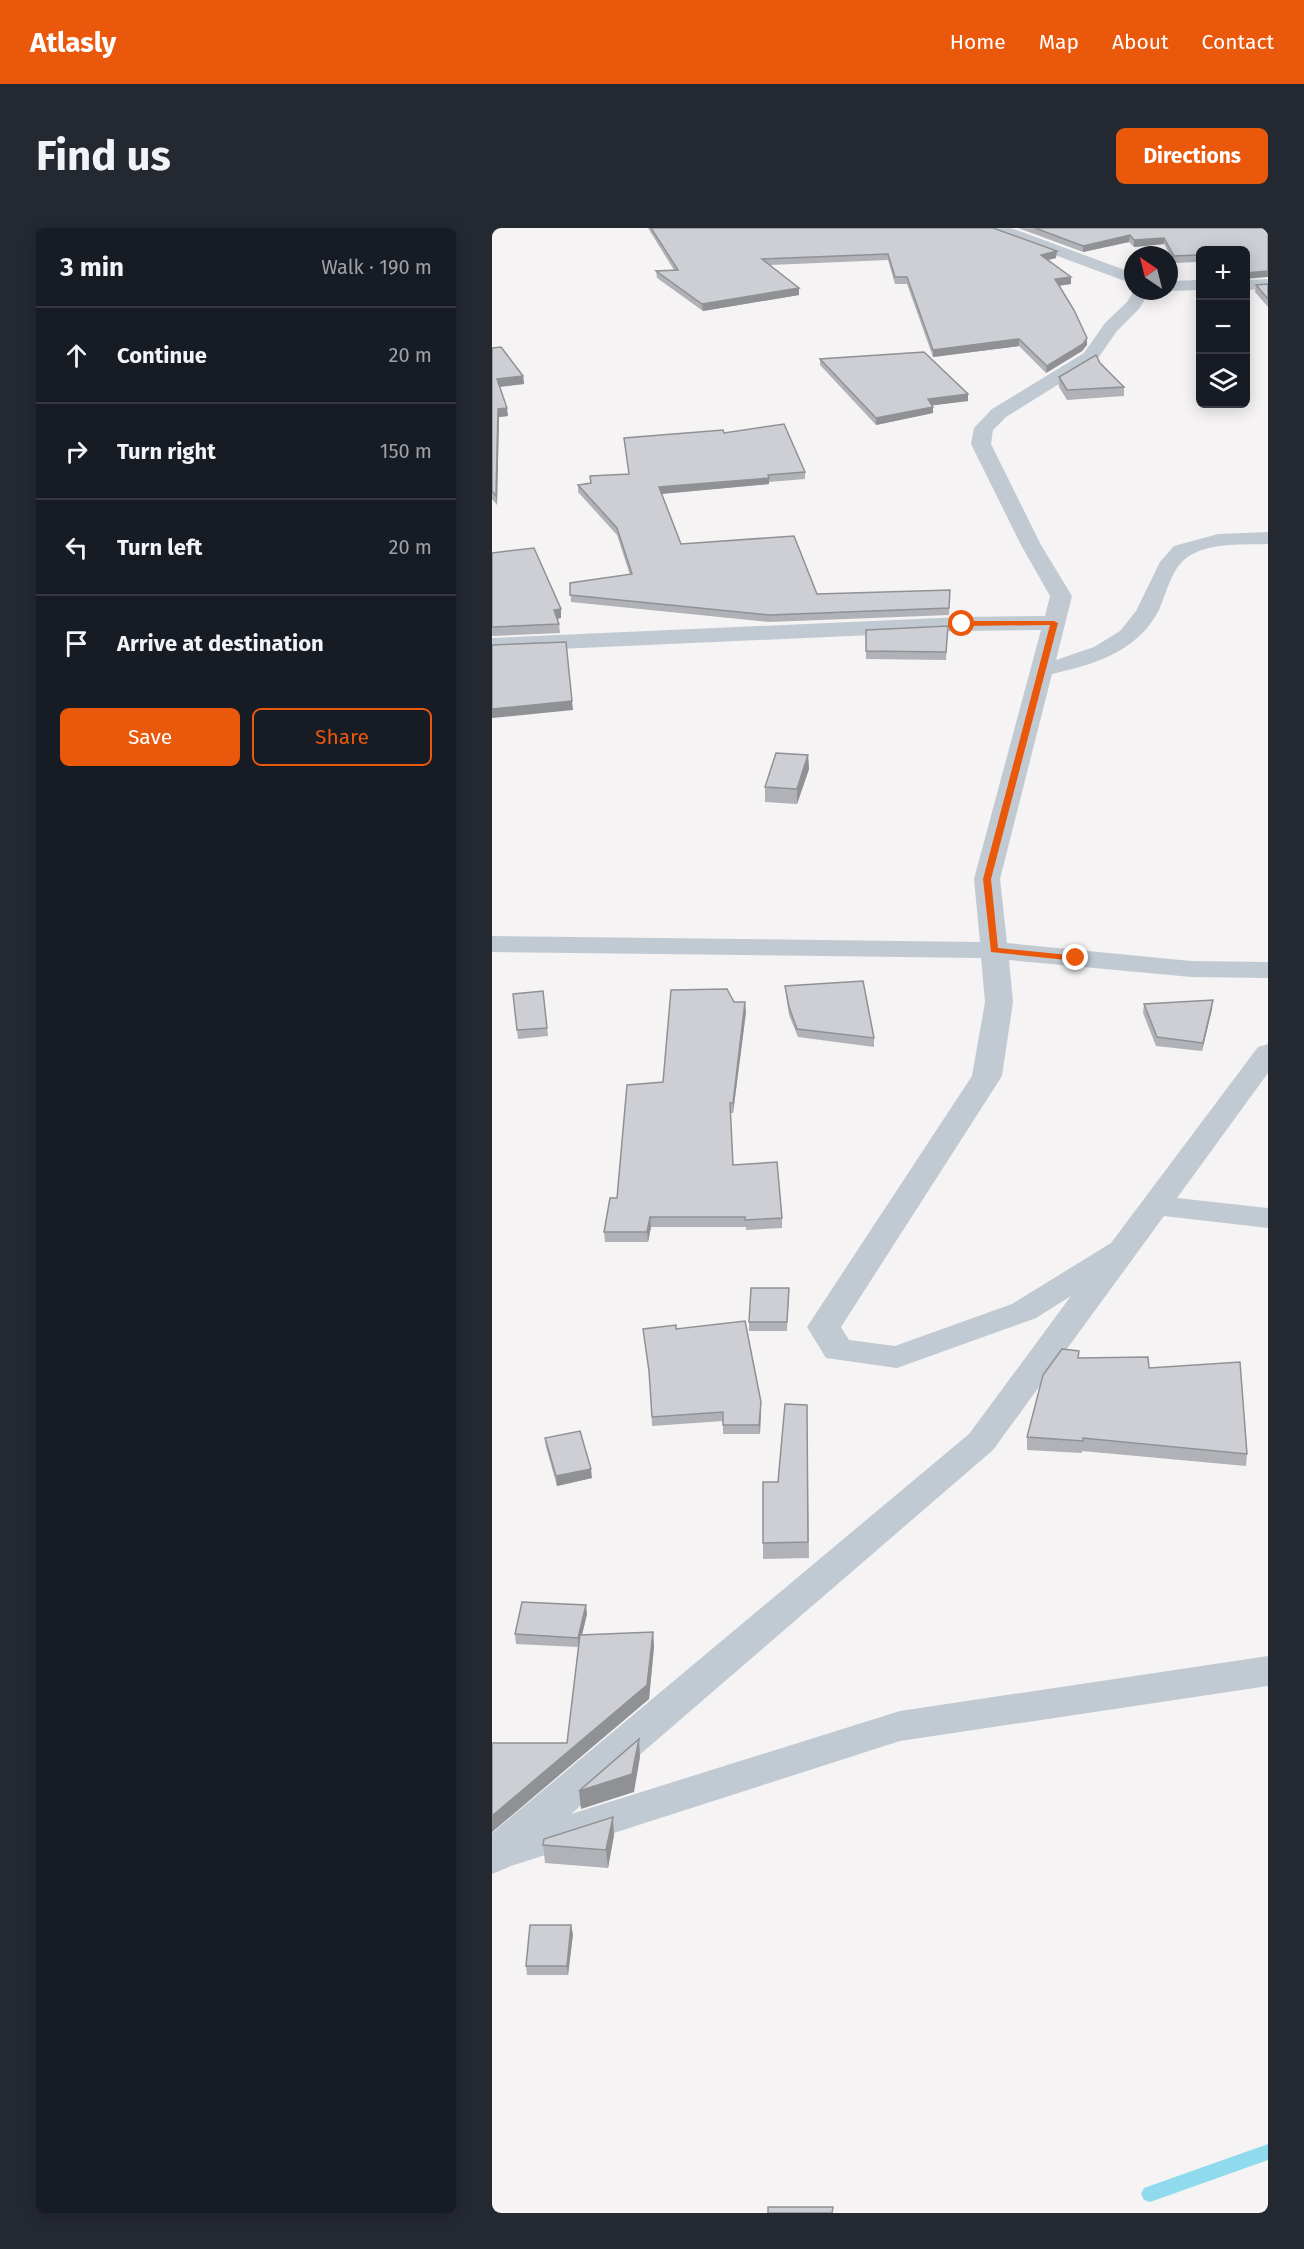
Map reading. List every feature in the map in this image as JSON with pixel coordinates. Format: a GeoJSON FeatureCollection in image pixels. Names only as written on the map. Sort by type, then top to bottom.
{"type":"FeatureCollection","features":[{"type":"Feature","properties":{"kind":"street"},"geometry":{"type":"LineString","coordinates":[[996,228],[1124,276]]}},
{"type":"Feature","properties":{"kind":"street"},"geometry":{"type":"LineString","coordinates":[[1250,285],[1268,284]]}},
{"type":"Feature","properties":{"kind":"street"},"geometry":{"type":"LineString","coordinates":[[1178,286],[1196,285]]}},
{"type":"Feature","properties":{"kind":"street"},"geometry":{"type":"LineString","coordinates":[[1124,1249],[1024,1311],[897,1357],[838,1350],[824,1327],[987,1076],[999,1002],[987,879],[1061,596],[1031,545],[981,444],[984,428],[999,413],[1090,357],[1111,327],[1136,300]]}},
{"type":"Feature","properties":{"kind":"street"},"geometry":{"type":"LineString","coordinates":[[1042,670],[1083,660],[1121,643],[1140,626],[1175,556],[1197,545],[1215,541],[1268,538]]}},
{"type":"Feature","properties":{"kind":"street"},"geometry":{"type":"LineString","coordinates":[[492,645],[950,624],[1054,623]]}},
{"type":"Feature","properties":{"kind":"street"},"geometry":{"type":"LineString","coordinates":[[492,944],[994,950],[1191,969],[1268,970]]}},
{"type":"Feature","properties":{"kind":"street"},"geometry":{"type":"LineString","coordinates":[[496,1855],[981,1442],[1265,1061]]}},
{"type":"Feature","properties":{"kind":"street"},"geometry":{"type":"LineString","coordinates":[[1156,1205],[1268,1218]]}},
{"type":"Feature","properties":{"kind":"street"},"geometry":{"type":"LineString","coordinates":[[496,1855],[900,1726],[1268,1671]]}},
{"type":"Feature","properties":{"kind":"building"},"geometry":{"type":"Polygon","coordinates":[[[651,228],[993,228],[1057,251],[1041,255],[1071,277],[1055,279],[1074,310],[1087,338],[1083,344],[1047,366],[1019,339],[933,350],[907,277],[895,277],[888,254],[762,259],[799,288],[702,304],[656,271],[678,270],[651,228]]]}},
{"type":"Feature","properties":{"kind":"building"},"geometry":{"type":"Polygon","coordinates":[[[1035,228],[1268,228],[1268,271],[1250,273],[1250,246],[1196,246],[1196,255],[1178,256],[1178,246],[1168,246],[1164,238],[1134,240],[1130,235],[1083,246],[1035,228]]]}},
{"type":"Feature","properties":{"kind":"building"},"geometry":{"type":"Polygon","coordinates":[[[1268,284],[1268,299],[1256,285],[1268,284]]]}},
{"type":"Feature","properties":{"kind":"building"},"geometry":{"type":"Polygon","coordinates":[[[501,347],[523,376],[497,379],[507,408],[498,409],[496,496],[492,491],[492,348],[501,347]]]}},
{"type":"Feature","properties":{"kind":"building"},"geometry":{"type":"Polygon","coordinates":[[[924,352],[968,394],[928,399],[933,407],[876,418],[820,359],[924,352]]]}},
{"type":"Feature","properties":{"kind":"building"},"geometry":{"type":"Polygon","coordinates":[[[1096,355],[1100,363],[1124,387],[1067,390],[1059,377],[1096,355]]]}},
{"type":"Feature","properties":{"kind":"building"},"geometry":{"type":"Polygon","coordinates":[[[784,424],[805,472],[768,475],[769,478],[659,487],[681,544],[794,536],[817,594],[950,590],[949,608],[769,615],[570,595],[570,583],[632,574],[617,528],[578,485],[591,483],[590,476],[629,474],[624,438],[723,430],[724,433],[784,424]]]}},
{"type":"Feature","properties":{"kind":"building"},"geometry":{"type":"Polygon","coordinates":[[[534,548],[561,609],[554,610],[559,624],[492,627],[492,553],[534,548]]]}},
{"type":"Feature","properties":{"kind":"building"},"geometry":{"type":"Polygon","coordinates":[[[948,626],[946,652],[866,651],[866,630],[948,626]]]}},
{"type":"Feature","properties":{"kind":"building"},"geometry":{"type":"Polygon","coordinates":[[[566,642],[572,701],[492,709],[492,645],[566,642]]]}},
{"type":"Feature","properties":{"kind":"building"},"geometry":{"type":"Polygon","coordinates":[[[776,753],[808,755],[797,789],[765,787],[776,753]]]}},
{"type":"Feature","properties":{"kind":"building"},"geometry":{"type":"Polygon","coordinates":[[[863,981],[874,1038],[797,1029],[785,986],[863,981]]]}},
{"type":"Feature","properties":{"kind":"building"},"geometry":{"type":"Polygon","coordinates":[[[727,989],[734,1002],[745,1002],[733,1103],[730,1103],[733,1165],[777,1162],[782,1218],[745,1220],[745,1217],[650,1217],[647,1232],[604,1232],[610,1198],[617,1198],[627,1085],[663,1082],[671,990],[727,989]]]}},
{"type":"Feature","properties":{"kind":"building"},"geometry":{"type":"Polygon","coordinates":[[[543,991],[547,1028],[517,1030],[513,994],[543,991]]]}},
{"type":"Feature","properties":{"kind":"building"},"geometry":{"type":"Polygon","coordinates":[[[1213,1000],[1203,1043],[1157,1037],[1144,1004],[1213,1000]]]}},
{"type":"Feature","properties":{"kind":"building"},"geometry":{"type":"Polygon","coordinates":[[[751,1288],[789,1288],[787,1322],[749,1322],[751,1288]]]}},
{"type":"Feature","properties":{"kind":"building"},"geometry":{"type":"Polygon","coordinates":[[[745,1321],[761,1402],[759,1425],[723,1425],[723,1412],[652,1417],[643,1329],[676,1325],[676,1329],[745,1321]]]}},
{"type":"Feature","properties":{"kind":"building"},"geometry":{"type":"Polygon","coordinates":[[[1062,1349],[1079,1351],[1078,1358],[1148,1357],[1149,1368],[1240,1362],[1247,1454],[1083,1438],[1083,1441],[1027,1437],[1043,1375],[1062,1349]]]}},
{"type":"Feature","properties":{"kind":"building"},"geometry":{"type":"Polygon","coordinates":[[[785,1404],[807,1405],[808,1542],[763,1543],[763,1482],[778,1482],[785,1404]]]}},
{"type":"Feature","properties":{"kind":"building"},"geometry":{"type":"Polygon","coordinates":[[[580,1431],[591,1469],[556,1476],[545,1438],[580,1431]]]}},
{"type":"Feature","properties":{"kind":"building"},"geometry":{"type":"Polygon","coordinates":[[[522,1602],[586,1605],[578,1638],[515,1634],[522,1602]]]}},
{"type":"Feature","properties":{"kind":"building"},"geometry":{"type":"Polygon","coordinates":[[[653,1632],[647,1685],[492,1816],[492,1743],[567,1743],[580,1635],[653,1632]]]}},
{"type":"Feature","properties":{"kind":"building"},"geometry":{"type":"Polygon","coordinates":[[[639,1739],[632,1774],[579,1791],[639,1739]]]}},
{"type":"Feature","properties":{"kind":"building"},"geometry":{"type":"Polygon","coordinates":[[[613,1817],[606,1850],[543,1845],[544,1839],[613,1817]]]}},
{"type":"Feature","properties":{"kind":"building"},"geometry":{"type":"Polygon","coordinates":[[[530,1925],[571,1925],[567,1966],[526,1966],[530,1925]]]}},
{"type":"Feature","properties":{"kind":"building"},"geometry":{"type":"Polygon","coordinates":[[[768,2207],[833,2207],[832,2213],[768,2213],[768,2207]]]}},
{"type":"Feature","properties":{"kind":"waterway"},"geometry":{"type":"LineString","coordinates":[[1150,2194],[1268,2152]]}},
{"type":"Feature","properties":{"kind":"route"},"geometry":{"type":"LineString","coordinates":[[962,624],[1054,623],[987,879],[994,950],[1076,958]]}}]}
